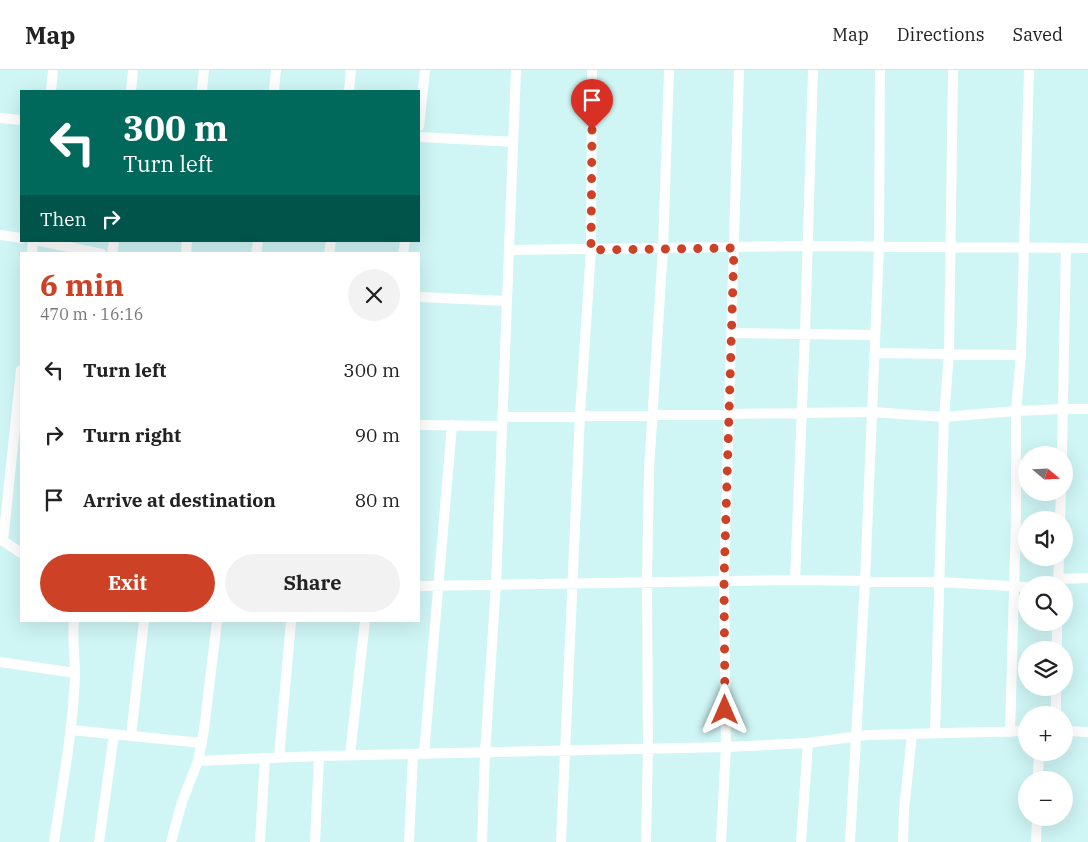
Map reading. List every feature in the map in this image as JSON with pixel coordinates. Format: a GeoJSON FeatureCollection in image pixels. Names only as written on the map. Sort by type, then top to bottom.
{"type":"FeatureCollection","features":[{"type":"Feature","properties":{"kind":"street"},"geometry":{"type":"LineString","coordinates":[[51,90],[53,70]]}},
{"type":"Feature","properties":{"kind":"street"},"geometry":{"type":"LineString","coordinates":[[131,90],[133,70]]}},
{"type":"Feature","properties":{"kind":"street"},"geometry":{"type":"LineString","coordinates":[[202,90],[204,70]]}},
{"type":"Feature","properties":{"kind":"street"},"geometry":{"type":"LineString","coordinates":[[274,90],[276,70]]}},
{"type":"Feature","properties":{"kind":"street"},"geometry":{"type":"LineString","coordinates":[[349,90],[351,70]]}},
{"type":"Feature","properties":{"kind":"street"},"geometry":{"type":"LineString","coordinates":[[420,117],[425,70]]}},
{"type":"Feature","properties":{"kind":"street"},"geometry":{"type":"LineString","coordinates":[[482,842],[485,753],[496,584],[516,70]]}},
{"type":"Feature","properties":{"kind":"street"},"geometry":{"type":"LineString","coordinates":[[561,842],[580,416],[591,250],[592,70]]}},
{"type":"Feature","properties":{"kind":"street"},"geometry":{"type":"LineString","coordinates":[[646,842],[648,749],[647,582],[651,414],[663,248],[669,70]]}},
{"type":"Feature","properties":{"kind":"street"},"geometry":{"type":"LineString","coordinates":[[721,842],[726,747],[724,580],[739,70]]}},
{"type":"Feature","properties":{"kind":"street"},"geometry":{"type":"LineString","coordinates":[[795,580],[813,70]]}},
{"type":"Feature","properties":{"kind":"street"},"geometry":{"type":"LineString","coordinates":[[850,842],[865,581],[875,353],[879,246],[880,70]]}},
{"type":"Feature","properties":{"kind":"street"},"geometry":{"type":"LineString","coordinates":[[935,733],[944,417],[949,354],[952,246],[953,70]]}},
{"type":"Feature","properties":{"kind":"street"},"geometry":{"type":"LineString","coordinates":[[1010,732],[1016,519],[1016,410],[1021,355],[1029,70]]}},
{"type":"Feature","properties":{"kind":"street"},"geometry":{"type":"LineString","coordinates":[[0,118],[20,120]]}},
{"type":"Feature","properties":{"kind":"street"},"geometry":{"type":"LineString","coordinates":[[420,136],[513,142]]}},
{"type":"Feature","properties":{"kind":"street"},"geometry":{"type":"LineString","coordinates":[[0,235],[20,238]]}},
{"type":"Feature","properties":{"kind":"street"},"geometry":{"type":"LineString","coordinates":[[46,242],[93,252]]}},
{"type":"Feature","properties":{"kind":"street"},"geometry":{"type":"LineString","coordinates":[[509,250],[808,246],[1088,248]]}},
{"type":"Feature","properties":{"kind":"street"},"geometry":{"type":"LineString","coordinates":[[1062,446],[1066,248]]}},
{"type":"Feature","properties":{"kind":"street"},"geometry":{"type":"LineString","coordinates":[[420,297],[507,302]]}},
{"type":"Feature","properties":{"kind":"street"},"geometry":{"type":"LineString","coordinates":[[732,333],[875,335]]}},
{"type":"Feature","properties":{"kind":"street"},"geometry":{"type":"LineString","coordinates":[[875,353],[1021,355]]}},
{"type":"Feature","properties":{"kind":"street"},"geometry":{"type":"LineString","coordinates":[[20,379],[2,540],[20,552]]}},
{"type":"Feature","properties":{"kind":"street"},"geometry":{"type":"LineString","coordinates":[[420,424],[452,426],[580,416],[651,414],[872,412],[944,417],[1016,410],[1063,408],[1088,410]]}},
{"type":"Feature","properties":{"kind":"street"},"geometry":{"type":"LineString","coordinates":[[424,754],[452,426]]}},
{"type":"Feature","properties":{"kind":"street"},"geometry":{"type":"LineString","coordinates":[[1073,580],[1088,578]]}},
{"type":"Feature","properties":{"kind":"street"},"geometry":{"type":"LineString","coordinates":[[420,586],[795,580],[939,582],[1018,586]]}},
{"type":"Feature","properties":{"kind":"street"},"geometry":{"type":"LineString","coordinates":[[54,842],[71,730],[75,674],[74,622]]}},
{"type":"Feature","properties":{"kind":"street"},"geometry":{"type":"LineString","coordinates":[[132,736],[144,622]]}},
{"type":"Feature","properties":{"kind":"street"},"geometry":{"type":"LineString","coordinates":[[171,842],[182,802],[198,762],[202,743],[217,622]]}},
{"type":"Feature","properties":{"kind":"street"},"geometry":{"type":"LineString","coordinates":[[279,757],[291,622]]}},
{"type":"Feature","properties":{"kind":"street"},"geometry":{"type":"LineString","coordinates":[[350,755],[365,622]]}},
{"type":"Feature","properties":{"kind":"street"},"geometry":{"type":"LineString","coordinates":[[0,662],[75,674]]}},
{"type":"Feature","properties":{"kind":"street"},"geometry":{"type":"LineString","coordinates":[[71,730],[202,743]]}},
{"type":"Feature","properties":{"kind":"street"},"geometry":{"type":"LineString","coordinates":[[1073,731],[1088,732]]}},
{"type":"Feature","properties":{"kind":"street"},"geometry":{"type":"LineString","coordinates":[[198,762],[279,757],[726,747],[808,743],[857,737],[912,734],[1018,732]]}},
{"type":"Feature","properties":{"kind":"street"},"geometry":{"type":"LineString","coordinates":[[99,842],[114,734]]}},
{"type":"Feature","properties":{"kind":"street"},"geometry":{"type":"LineString","coordinates":[[903,842],[904,810],[912,734]]}},
{"type":"Feature","properties":{"kind":"street"},"geometry":{"type":"LineString","coordinates":[[801,842],[808,743]]}},
{"type":"Feature","properties":{"kind":"street"},"geometry":{"type":"LineString","coordinates":[[409,842],[412,754]]}},
{"type":"Feature","properties":{"kind":"street"},"geometry":{"type":"LineString","coordinates":[[315,842],[319,756]]}},
{"type":"Feature","properties":{"kind":"street"},"geometry":{"type":"LineString","coordinates":[[260,842],[265,758]]}},
{"type":"Feature","properties":{"kind":"street"},"geometry":{"type":"LineString","coordinates":[[1036,842],[1037,826]]}},
{"type":"Feature","properties":{"kind":"route"},"geometry":{"type":"LineString","coordinates":[[592,130],[591,250],[734,248],[724,580],[725,710]]}}]}
